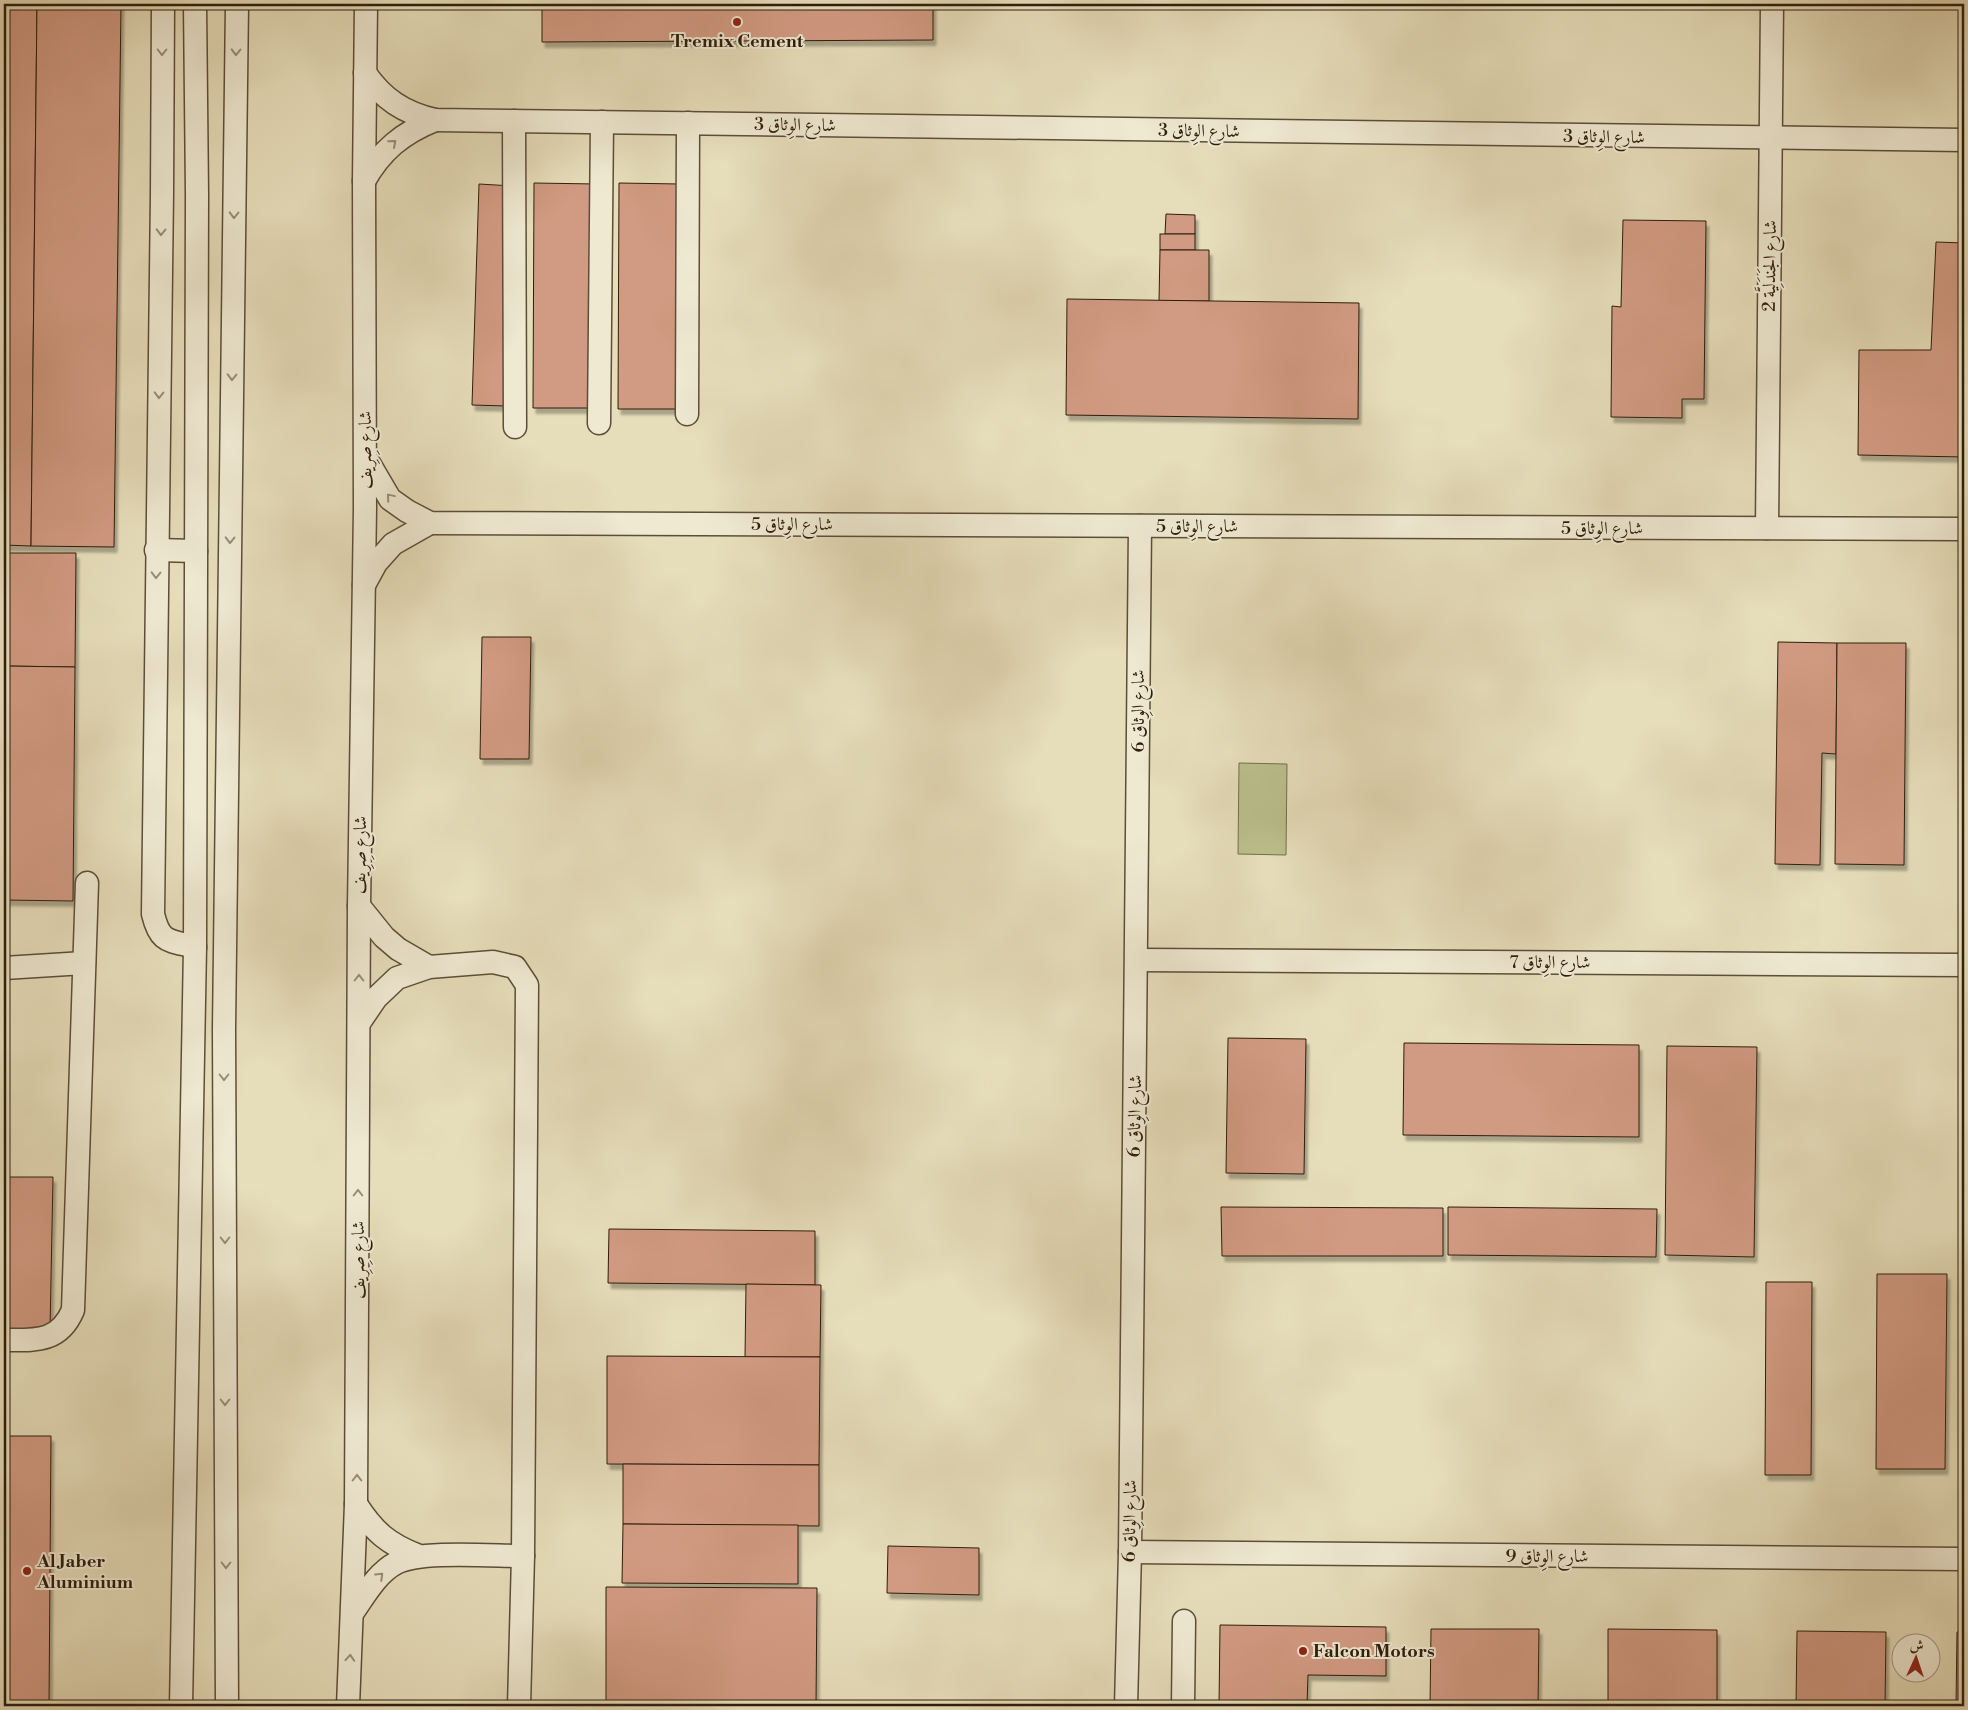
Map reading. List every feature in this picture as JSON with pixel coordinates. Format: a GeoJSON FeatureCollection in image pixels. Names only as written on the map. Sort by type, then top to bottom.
{"type":"FeatureCollection","features":[{"type":"Feature","properties":{"kind":"street"},"geometry":{"type":"LineString","coordinates":[[162,4],[162,193],[156,550],[153,914],[157,930],[166,940],[195,947]]}},
{"type":"Feature","properties":{"kind":"street"},"geometry":{"type":"LineString","coordinates":[[181,1706],[195,947],[197,195],[195,4]]}},
{"type":"Feature","properties":{"kind":"street"},"geometry":{"type":"LineString","coordinates":[[227,1706],[224,1028],[237,4]]}},
{"type":"Feature","properties":{"kind":"street","name":"شارع صِرِيف"},"geometry":{"type":"LineString","coordinates":[[348,1706],[356,1504],[359,906],[365,456],[364,181],[366,4]]}},
{"type":"Feature","properties":{"kind":"street","name":"شارع الجَندَلِيَّة 2"},"geometry":{"type":"LineString","coordinates":[[1767,528],[1772,4]]}},
{"type":"Feature","properties":{"kind":"street","name":"شارع الوِثاق 3"},"geometry":{"type":"LineString","coordinates":[[365,74],[375,88],[388,100],[418,116],[435,120],[1772,139],[1964,140]]}},
{"type":"Feature","properties":{"kind":"street","name":"شارع الوِثاق 3"},"geometry":{"type":"LineString","coordinates":[[364,181],[374,164],[400,137],[417,127],[435,120]]}},
{"type":"Feature","properties":{"kind":"street"},"geometry":{"type":"LineString","coordinates":[[514,121],[515,427]]}},
{"type":"Feature","properties":{"kind":"street"},"geometry":{"type":"LineString","coordinates":[[599,423],[602,122]]}},
{"type":"Feature","properties":{"kind":"street"},"geometry":{"type":"LineString","coordinates":[[687,414],[688,123]]}},
{"type":"Feature","properties":{"kind":"street"},"geometry":{"type":"LineString","coordinates":[[162,193],[197,195]]}},
{"type":"Feature","properties":{"kind":"street","name":"شارع الوِثاق 5"},"geometry":{"type":"LineString","coordinates":[[365,456],[390,499],[407,511],[430,523],[1964,529]]}},
{"type":"Feature","properties":{"kind":"street","name":"شارع الوِثاق 5"},"geometry":{"type":"LineString","coordinates":[[364,585],[376,563],[393,544],[430,523]]}},
{"type":"Feature","properties":{"kind":"street","name":"شارع الوِثاق 6"},"geometry":{"type":"LineString","coordinates":[[1126,1706],[1130,1552],[1140,526]]}},
{"type":"Feature","properties":{"kind":"street"},"geometry":{"type":"LineString","coordinates":[[156,550],[196,551]]}},
{"type":"Feature","properties":{"kind":"street"},"geometry":{"type":"LineString","coordinates":[[4,1340],[42,1339],[53,1335],[62,1329],[73,1310],[87,883]]}},
{"type":"Feature","properties":{"kind":"street"},"geometry":{"type":"LineString","coordinates":[[359,906],[384,937],[398,949],[428,966]]}},
{"type":"Feature","properties":{"kind":"street","name":"شارع الوِثاق 7"},"geometry":{"type":"LineString","coordinates":[[1137,960],[1964,965]]}},
{"type":"Feature","properties":{"kind":"street"},"geometry":{"type":"LineString","coordinates":[[359,1023],[376,998],[397,978],[428,966],[493,962],[515,968],[527,985],[519,1706]]}},
{"type":"Feature","properties":{"kind":"street"},"geometry":{"type":"LineString","coordinates":[[4,968],[84,963]]}},
{"type":"Feature","properties":{"kind":"street"},"geometry":{"type":"LineString","coordinates":[[356,1504],[370,1526],[400,1549],[419,1556]]}},
{"type":"Feature","properties":{"kind":"street","name":"شارع الوِثاق 9"},"geometry":{"type":"LineString","coordinates":[[1130,1552],[1964,1559]]}},
{"type":"Feature","properties":{"kind":"street"},"geometry":{"type":"LineString","coordinates":[[353,1612],[378,1577],[396,1563],[419,1556],[522,1556]]}},
{"type":"Feature","properties":{"kind":"street"},"geometry":{"type":"LineString","coordinates":[[1183,1706],[1184,1621]]}},
{"type":"Feature","properties":{"kind":"green space"},"geometry":{"type":"Polygon","coordinates":[[[1239,763],[1287,764],[1286,855],[1238,854],[1239,763]]]}},
{"type":"Feature","properties":{"kind":"building"},"geometry":{"type":"Polygon","coordinates":[[[4,4],[37,4],[31,546],[4,545],[4,4]]]}},
{"type":"Feature","properties":{"kind":"building"},"geometry":{"type":"Polygon","coordinates":[[[37,4],[121,4],[114,547],[31,546],[37,4]]]}},
{"type":"Feature","properties":{"kind":"building","name":"Tremix Cement"},"geometry":{"type":"Polygon","coordinates":[[[542,4],[933,4],[933,40],[542,42],[542,4]]]}},
{"type":"Feature","properties":{"kind":"building"},"geometry":{"type":"Polygon","coordinates":[[[534,183],[596,184],[594,408],[533,408],[534,183]]]}},
{"type":"Feature","properties":{"kind":"building"},"geometry":{"type":"Polygon","coordinates":[[[619,183],[680,184],[679,409],[618,409],[619,183]]]}},
{"type":"Feature","properties":{"kind":"building"},"geometry":{"type":"Polygon","coordinates":[[[479,184],[513,186],[506,406],[472,405],[479,184]]]}},
{"type":"Feature","properties":{"kind":"building"},"geometry":{"type":"Polygon","coordinates":[[[1166,214],[1195,215],[1195,234],[1165,234],[1166,214]]]}},
{"type":"Feature","properties":{"kind":"building"},"geometry":{"type":"Polygon","coordinates":[[[1623,220],[1706,221],[1704,399],[1682,399],[1682,418],[1611,417],[1612,306],[1621,307],[1623,220]]]}},
{"type":"Feature","properties":{"kind":"building"},"geometry":{"type":"Polygon","coordinates":[[[1160,234],[1195,234],[1195,250],[1160,250],[1160,234]]]}},
{"type":"Feature","properties":{"kind":"building"},"geometry":{"type":"Polygon","coordinates":[[[1936,242],[1964,243],[1964,457],[1858,455],[1859,350],[1931,350],[1936,242]]]}},
{"type":"Feature","properties":{"kind":"building"},"geometry":{"type":"Polygon","coordinates":[[[1160,250],[1209,250],[1209,301],[1159,301],[1160,250]]]}},
{"type":"Feature","properties":{"kind":"building"},"geometry":{"type":"Polygon","coordinates":[[[1067,299],[1359,303],[1358,419],[1066,415],[1067,299]]]}},
{"type":"Feature","properties":{"kind":"building"},"geometry":{"type":"Polygon","coordinates":[[[4,553],[76,553],[75,667],[4,666],[4,553]]]}},
{"type":"Feature","properties":{"kind":"building"},"geometry":{"type":"Polygon","coordinates":[[[482,637],[531,637],[529,759],[480,759],[482,637]]]}},
{"type":"Feature","properties":{"kind":"building"},"geometry":{"type":"Polygon","coordinates":[[[1778,642],[1837,643],[1836,754],[1822,753],[1820,865],[1775,864],[1778,642]]]}},
{"type":"Feature","properties":{"kind":"building"},"geometry":{"type":"Polygon","coordinates":[[[1837,643],[1906,643],[1904,865],[1835,864],[1837,643]]]}},
{"type":"Feature","properties":{"kind":"building"},"geometry":{"type":"Polygon","coordinates":[[[4,666],[75,667],[73,901],[4,900],[4,666]]]}},
{"type":"Feature","properties":{"kind":"building"},"geometry":{"type":"Polygon","coordinates":[[[1228,1038],[1306,1039],[1304,1174],[1226,1173],[1228,1038]]]}},
{"type":"Feature","properties":{"kind":"building"},"geometry":{"type":"Polygon","coordinates":[[[1404,1043],[1639,1045],[1639,1137],[1403,1135],[1404,1043]]]}},
{"type":"Feature","properties":{"kind":"building"},"geometry":{"type":"Polygon","coordinates":[[[1667,1046],[1757,1047],[1754,1257],[1665,1255],[1667,1046]]]}},
{"type":"Feature","properties":{"kind":"building"},"geometry":{"type":"Polygon","coordinates":[[[4,1177],[53,1177],[50,1330],[4,1329],[4,1177]]]}},
{"type":"Feature","properties":{"kind":"building"},"geometry":{"type":"Polygon","coordinates":[[[1221,1207],[1443,1208],[1443,1256],[1222,1256],[1221,1207]]]}},
{"type":"Feature","properties":{"kind":"building"},"geometry":{"type":"Polygon","coordinates":[[[1448,1207],[1657,1209],[1656,1257],[1448,1255],[1448,1207]]]}},
{"type":"Feature","properties":{"kind":"building"},"geometry":{"type":"Polygon","coordinates":[[[609,1229],[815,1231],[815,1285],[608,1283],[609,1229]]]}},
{"type":"Feature","properties":{"kind":"building"},"geometry":{"type":"Polygon","coordinates":[[[1877,1274],[1947,1274],[1945,1469],[1876,1469],[1877,1274]]]}},
{"type":"Feature","properties":{"kind":"building"},"geometry":{"type":"Polygon","coordinates":[[[1766,1282],[1812,1282],[1811,1475],[1765,1475],[1766,1282]]]}},
{"type":"Feature","properties":{"kind":"building"},"geometry":{"type":"Polygon","coordinates":[[[746,1284],[821,1285],[820,1357],[745,1357],[746,1284]]]}},
{"type":"Feature","properties":{"kind":"building"},"geometry":{"type":"Polygon","coordinates":[[[607,1356],[820,1357],[819,1465],[607,1464],[607,1356]]]}},
{"type":"Feature","properties":{"kind":"building","name":"Al Jaber Aluminium"},"geometry":{"type":"Polygon","coordinates":[[[4,1436],[51,1436],[49,1706],[4,1706],[4,1436]]]}},
{"type":"Feature","properties":{"kind":"building"},"geometry":{"type":"Polygon","coordinates":[[[623,1464],[819,1465],[819,1526],[623,1524],[623,1464]]]}},
{"type":"Feature","properties":{"kind":"building"},"geometry":{"type":"Polygon","coordinates":[[[623,1524],[798,1525],[798,1584],[622,1583],[623,1524]]]}},
{"type":"Feature","properties":{"kind":"building"},"geometry":{"type":"Polygon","coordinates":[[[888,1546],[979,1548],[979,1595],[887,1593],[888,1546]]]}},
{"type":"Feature","properties":{"kind":"building"},"geometry":{"type":"Polygon","coordinates":[[[606,1587],[817,1588],[816,1706],[606,1706],[606,1587]]]}},
{"type":"Feature","properties":{"kind":"building","name":"Falcon Motors"},"geometry":{"type":"Polygon","coordinates":[[[1220,1625],[1386,1627],[1386,1676],[1308,1675],[1307,1706],[1219,1706],[1220,1625]]]}},
{"type":"Feature","properties":{"kind":"building","name":"Falcon Motors"},"geometry":{"type":"Polygon","coordinates":[[[1431,1629],[1539,1629],[1538,1706],[1430,1706],[1431,1629]]]}},
{"type":"Feature","properties":{"kind":"building"},"geometry":{"type":"Polygon","coordinates":[[[1608,1629],[1717,1630],[1717,1706],[1608,1706],[1608,1629]]]}},
{"type":"Feature","properties":{"kind":"building"},"geometry":{"type":"Polygon","coordinates":[[[1797,1631],[1886,1632],[1885,1706],[1796,1706],[1797,1631]]]}},
{"type":"Feature","properties":{"kind":"building"},"geometry":{"type":"Polygon","coordinates":[[[1957,1632],[1964,1632],[1964,1706],[1956,1706],[1957,1632]]]}},
{"type":"Feature","properties":{"kind":"place","name":"Tremix Cement"},"geometry":{"type":"Point","coordinates":[737,22]}},
{"type":"Feature","properties":{"kind":"place","name":"Al Jaber Aluminium"},"geometry":{"type":"Point","coordinates":[27,1571]}},
{"type":"Feature","properties":{"kind":"place","name":"Falcon Motors"},"geometry":{"type":"Point","coordinates":[1303,1651]}}]}
